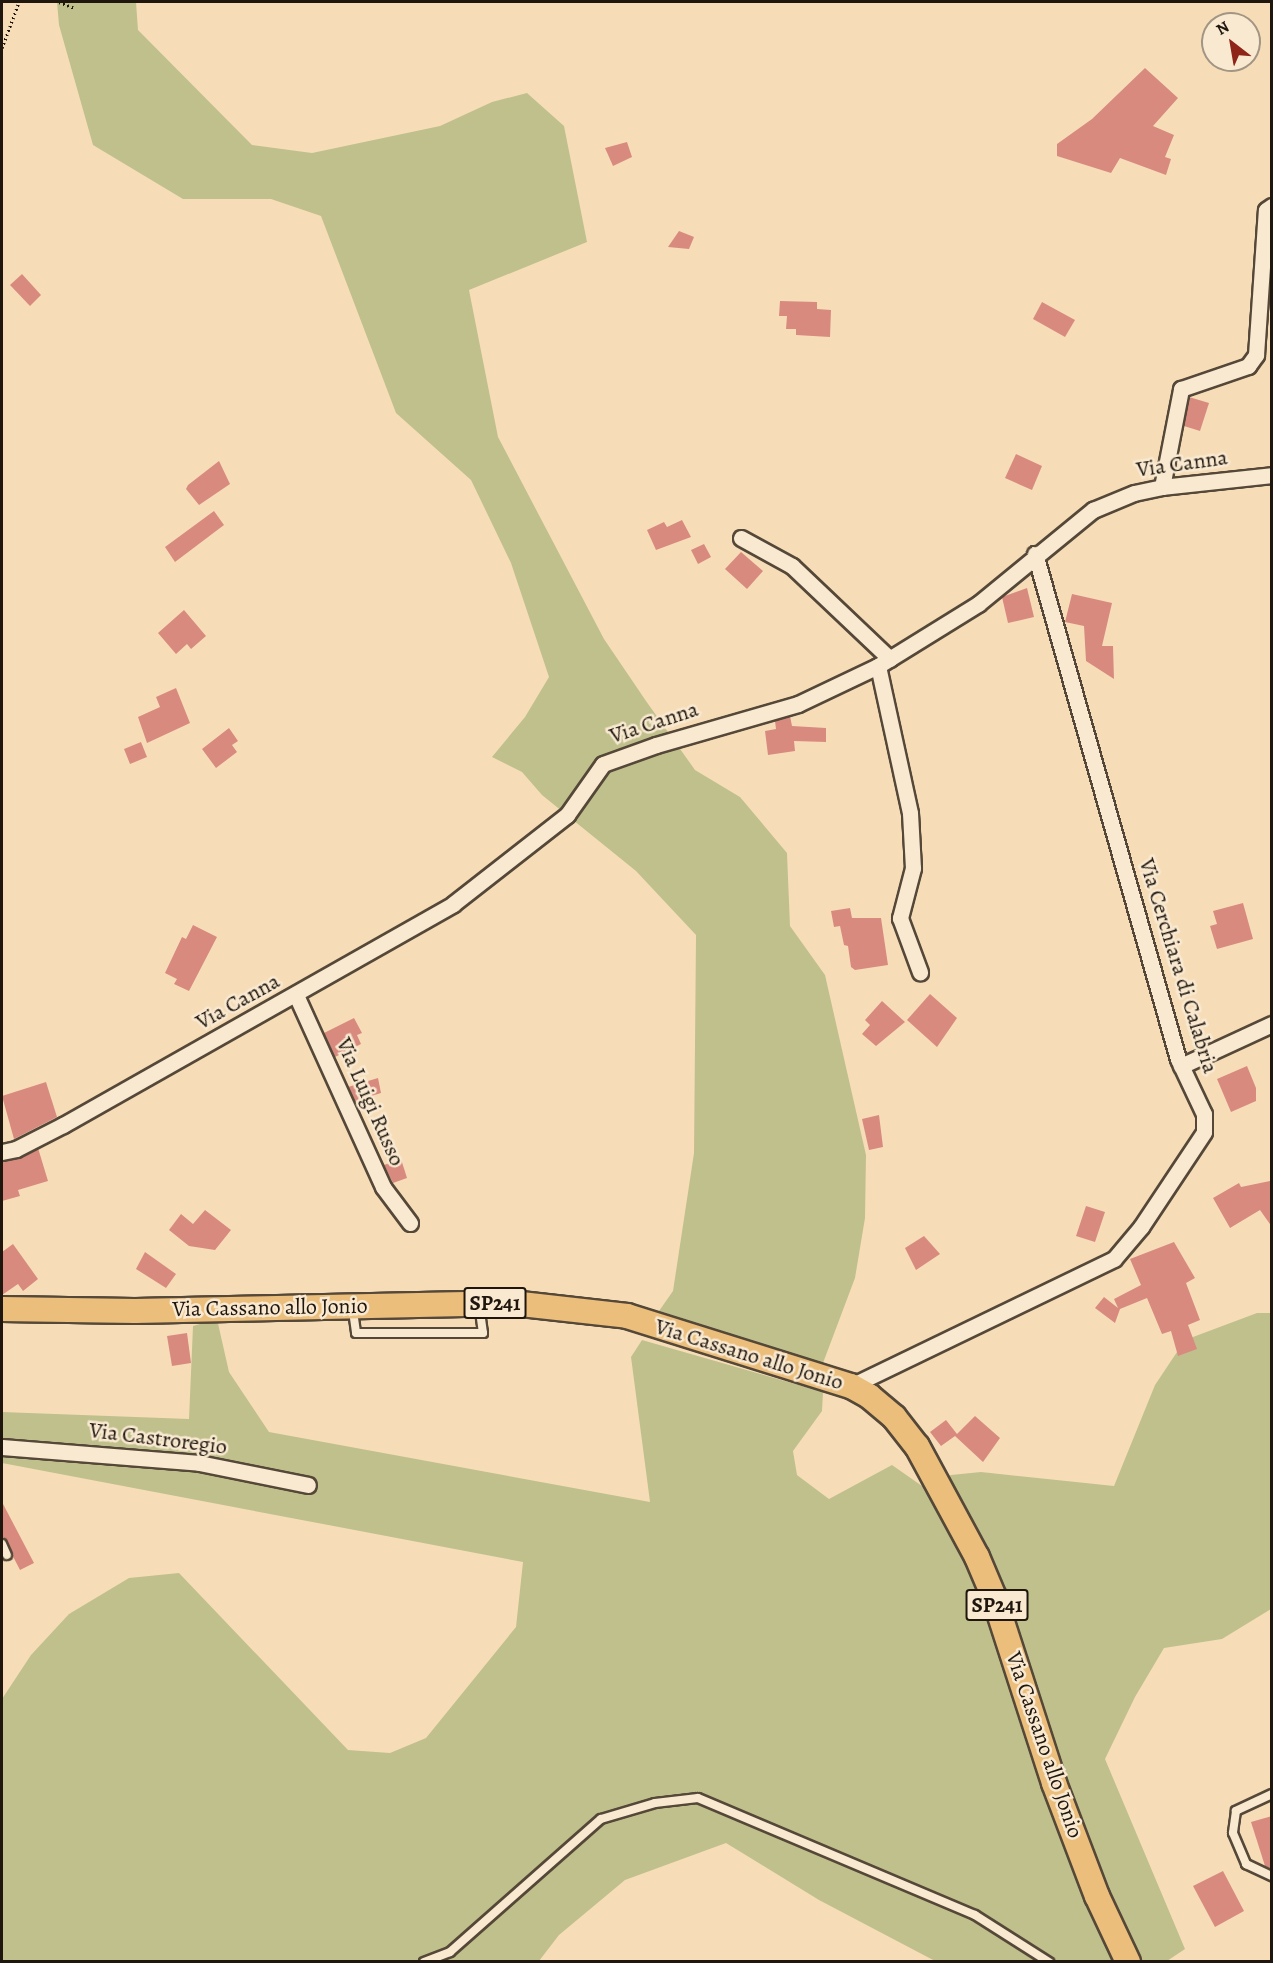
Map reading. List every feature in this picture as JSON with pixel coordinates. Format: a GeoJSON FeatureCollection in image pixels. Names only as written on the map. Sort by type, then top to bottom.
{"type":"FeatureCollection","features":[{"type":"Feature","properties":{"kind":"main road","name":"Via Cassano allo Jonio"},"geometry":{"type":"LineString","coordinates":[[2,1309],[135,1311],[512,1303],[627,1316],[851,1386],[894,1417],[935,1477],[994,1597],[1040,1742],[1097,1896],[1128,1962]]}},
{"type":"Feature","properties":{"kind":"street"},"geometry":{"type":"LineString","coordinates":[[1162,487],[1181,389],[1248,366],[1256,355],[1266,210],[1272,206]]}},
{"type":"Feature","properties":{"kind":"street","name":"Via Canna"},"geometry":{"type":"LineString","coordinates":[[2,1152],[16,1149],[63,1125],[453,904],[567,814],[603,764],[798,704],[884,663],[978,604],[1035,554],[1093,510],[1134,493],[1162,487],[1272,475]]}},
{"type":"Feature","properties":{"kind":"street"},"geometry":{"type":"LineString","coordinates":[[741,538],[792,566],[884,663],[910,813],[913,868],[900,918],[920,972]]}},
{"type":"Feature","properties":{"kind":"street","name":"Via Cerchiara di Calabria"},"geometry":{"type":"LineString","coordinates":[[851,1386],[1114,1259],[1141,1227],[1204,1132],[1204,1114],[1181,1066],[1035,554]]}},
{"type":"Feature","properties":{"kind":"street","name":"Via Luigi Russo"},"geometry":{"type":"LineString","coordinates":[[296,995],[383,1187],[410,1223]]}},
{"type":"Feature","properties":{"kind":"street"},"geometry":{"type":"LineString","coordinates":[[1181,1066],[1272,1023]]}},
{"type":"Feature","properties":{"kind":"street","name":"Via Castroregio"},"geometry":{"type":"LineString","coordinates":[[2,1447],[199,1463],[308,1485]]}},
{"type":"Feature","properties":{"kind":"lane"},"geometry":{"type":"LineString","coordinates":[[2,1544],[7,1555]]}},
{"type":"Feature","properties":{"kind":"lane"},"geometry":{"type":"LineString","coordinates":[[1272,1794],[1236,1811],[1233,1833],[1246,1864],[1272,1876]]}},
{"type":"Feature","properties":{"kind":"lane"},"geometry":{"type":"LineString","coordinates":[[424,1962],[450,1952],[601,1819],[655,1803],[698,1798],[975,1915],[1049,1962]]}},
{"type":"Feature","properties":{"kind":"path"},"geometry":{"type":"LineString","coordinates":[[2,48],[20,2]]}},
{"type":"Feature","properties":{"kind":"path"},"geometry":{"type":"LineString","coordinates":[[59,2],[75,8]]}},
{"type":"Feature","properties":{"kind":"green space"},"geometry":{"type":"Polygon","coordinates":[[[57,2],[136,2],[138,30],[252,145],[312,153],[440,126],[492,102],[527,93],[564,126],[587,242],[469,290],[498,437],[604,639],[646,701],[695,770],[740,797],[787,853],[790,926],[825,975],[866,1155],[865,1218],[855,1278],[823,1363],[659,1311],[673,1291],[694,1153],[696,935],[636,871],[542,795],[522,772],[492,757],[525,717],[549,677],[511,563],[471,480],[396,413],[321,216],[271,199],[183,199],[93,145],[59,25],[57,2]]]}},
{"type":"Feature","properties":{"kind":"green space"},"geometry":{"type":"Polygon","coordinates":[[[1257,1313],[1271,1313],[1271,1609],[1222,1639],[1164,1648],[1135,1697],[1105,1759],[1185,1949],[1167,1961],[935,1961],[819,1900],[726,1843],[625,1880],[559,1935],[539,1961],[2,1962],[2,1699],[31,1655],[69,1614],[129,1578],[179,1573],[348,1750],[390,1753],[426,1738],[516,1627],[523,1562],[2,1463],[2,1412],[189,1419],[193,1326],[217,1319],[229,1372],[269,1432],[650,1502],[631,1357],[642,1340],[823,1392],[822,1411],[793,1451],[797,1475],[829,1499],[892,1465],[922,1486],[951,1475],[981,1472],[1114,1486],[1155,1385],[1185,1340],[1257,1313]]]}},
{"type":"Feature","properties":{"kind":"building"},"geometry":{"type":"Polygon","coordinates":[[[1145,68],[1178,98],[1153,126],[1174,135],[1165,157],[1171,159],[1166,175],[1120,158],[1111,173],[1057,156],[1057,144],[1092,119],[1145,68]]]}},
{"type":"Feature","properties":{"kind":"building"},"geometry":{"type":"Polygon","coordinates":[[[627,142],[632,157],[613,166],[605,148],[627,142]]]}},
{"type":"Feature","properties":{"kind":"building"},"geometry":{"type":"Polygon","coordinates":[[[679,231],[694,237],[689,249],[668,247],[679,231]]]}},
{"type":"Feature","properties":{"kind":"building"},"geometry":{"type":"Polygon","coordinates":[[[22,274],[41,295],[30,306],[10,285],[22,274]]]}},
{"type":"Feature","properties":{"kind":"building"},"geometry":{"type":"Polygon","coordinates":[[[780,301],[817,302],[817,309],[831,310],[830,337],[796,335],[796,329],[786,329],[787,316],[779,316],[780,301]]]}},
{"type":"Feature","properties":{"kind":"building"},"geometry":{"type":"Polygon","coordinates":[[[1042,302],[1075,320],[1065,337],[1033,319],[1042,302]]]}},
{"type":"Feature","properties":{"kind":"building"},"geometry":{"type":"Polygon","coordinates":[[[1189,397],[1209,403],[1200,431],[1184,426],[1189,397]]]}},
{"type":"Feature","properties":{"kind":"building"},"geometry":{"type":"Polygon","coordinates":[[[1016,454],[1042,466],[1032,490],[1005,478],[1016,454]]]}},
{"type":"Feature","properties":{"kind":"building"},"geometry":{"type":"Polygon","coordinates":[[[219,461],[230,484],[199,505],[186,489],[219,461]]]}},
{"type":"Feature","properties":{"kind":"building"},"geometry":{"type":"Polygon","coordinates":[[[214,511],[224,525],[175,562],[165,547],[214,511]]]}},
{"type":"Feature","properties":{"kind":"building"},"geometry":{"type":"Polygon","coordinates":[[[682,520],[691,537],[656,550],[647,530],[664,522],[667,527],[682,520]]]}},
{"type":"Feature","properties":{"kind":"building"},"geometry":{"type":"Polygon","coordinates":[[[704,544],[711,557],[698,564],[691,550],[704,544]]]}},
{"type":"Feature","properties":{"kind":"building"},"geometry":{"type":"Polygon","coordinates":[[[741,552],[763,571],[747,589],[725,569],[741,552]]]}},
{"type":"Feature","properties":{"kind":"building"},"geometry":{"type":"Polygon","coordinates":[[[1027,588],[1034,617],[1008,623],[1002,597],[1027,588]]]}},
{"type":"Feature","properties":{"kind":"building"},"geometry":{"type":"Polygon","coordinates":[[[1072,594],[1112,603],[1102,646],[1113,646],[1114,679],[1086,661],[1084,626],[1065,622],[1072,594]]]}},
{"type":"Feature","properties":{"kind":"building"},"geometry":{"type":"Polygon","coordinates":[[[184,610],[206,636],[191,649],[187,644],[176,654],[158,633],[184,610]]]}},
{"type":"Feature","properties":{"kind":"building"},"geometry":{"type":"Polygon","coordinates":[[[176,688],[190,723],[147,743],[138,717],[160,707],[156,697],[176,688]]]}},
{"type":"Feature","properties":{"kind":"building"},"geometry":{"type":"Polygon","coordinates":[[[790,716],[792,726],[826,728],[826,742],[794,741],[795,751],[768,755],[765,731],[776,729],[775,721],[790,716]]]}},
{"type":"Feature","properties":{"kind":"building"},"geometry":{"type":"Polygon","coordinates":[[[229,728],[238,741],[232,745],[237,752],[216,768],[202,749],[229,728]]]}},
{"type":"Feature","properties":{"kind":"building"},"geometry":{"type":"Polygon","coordinates":[[[141,742],[147,757],[130,764],[124,749],[141,742]]]}},
{"type":"Feature","properties":{"kind":"building"},"geometry":{"type":"Polygon","coordinates":[[[1243,903],[1253,939],[1217,949],[1210,926],[1217,924],[1213,911],[1243,903]]]}},
{"type":"Feature","properties":{"kind":"building"},"geometry":{"type":"Polygon","coordinates":[[[850,908],[852,918],[881,918],[888,965],[855,970],[851,967],[848,946],[844,945],[840,926],[834,927],[831,911],[850,908]]]}},
{"type":"Feature","properties":{"kind":"building"},"geometry":{"type":"Polygon","coordinates":[[[193,925],[217,937],[189,991],[174,984],[177,979],[165,973],[182,937],[186,939],[193,925]]]}},
{"type":"Feature","properties":{"kind":"building"},"geometry":{"type":"Polygon","coordinates":[[[930,994],[957,1018],[937,1047],[907,1020],[930,994]]]}},
{"type":"Feature","properties":{"kind":"building"},"geometry":{"type":"Polygon","coordinates":[[[882,1001],[905,1022],[876,1046],[862,1034],[870,1025],[865,1020],[882,1001]]]}},
{"type":"Feature","properties":{"kind":"building"},"geometry":{"type":"Polygon","coordinates":[[[354,1018],[362,1033],[357,1035],[361,1044],[335,1057],[324,1033],[354,1018]]]}},
{"type":"Feature","properties":{"kind":"building"},"geometry":{"type":"Polygon","coordinates":[[[1247,1066],[1256,1088],[1256,1101],[1231,1112],[1217,1079],[1247,1066]]]}},
{"type":"Feature","properties":{"kind":"building"},"geometry":{"type":"Polygon","coordinates":[[[378,1078],[381,1093],[355,1101],[348,1087],[378,1078]]]}},
{"type":"Feature","properties":{"kind":"building"},"geometry":{"type":"Polygon","coordinates":[[[46,1082],[57,1117],[14,1139],[2,1096],[46,1082]]]}},
{"type":"Feature","properties":{"kind":"building"},"geometry":{"type":"Polygon","coordinates":[[[879,1115],[883,1147],[869,1150],[862,1119],[879,1115]]]}},
{"type":"Feature","properties":{"kind":"building"},"geometry":{"type":"Polygon","coordinates":[[[38,1148],[48,1181],[18,1190],[20,1196],[2,1201],[2,1161],[38,1148]]]}},
{"type":"Feature","properties":{"kind":"building"},"geometry":{"type":"Polygon","coordinates":[[[401,1159],[407,1178],[393,1183],[384,1165],[401,1159]]]}},
{"type":"Feature","properties":{"kind":"building"},"geometry":{"type":"Polygon","coordinates":[[[1270,1181],[1272,1227],[1260,1210],[1230,1228],[1213,1198],[1239,1183],[1241,1187],[1270,1181]]]}},
{"type":"Feature","properties":{"kind":"building"},"geometry":{"type":"Polygon","coordinates":[[[1086,1206],[1105,1212],[1095,1242],[1076,1236],[1086,1206]]]}},
{"type":"Feature","properties":{"kind":"building"},"geometry":{"type":"Polygon","coordinates":[[[205,1210],[231,1230],[215,1250],[189,1246],[169,1230],[181,1214],[193,1224],[205,1210]]]}},
{"type":"Feature","properties":{"kind":"building"},"geometry":{"type":"Polygon","coordinates":[[[924,1236],[940,1254],[916,1270],[905,1248],[924,1236]]]}},
{"type":"Feature","properties":{"kind":"building"},"geometry":{"type":"Polygon","coordinates":[[[1174,1242],[1195,1278],[1186,1283],[1200,1320],[1188,1325],[1197,1349],[1178,1356],[1171,1331],[1162,1334],[1147,1298],[1120,1309],[1115,1323],[1095,1308],[1104,1297],[1118,1308],[1114,1299],[1141,1285],[1130,1259],[1174,1242]]]}},
{"type":"Feature","properties":{"kind":"building"},"geometry":{"type":"Polygon","coordinates":[[[13,1244],[38,1279],[23,1291],[18,1284],[2,1295],[2,1252],[13,1244]]]}},
{"type":"Feature","properties":{"kind":"building"},"geometry":{"type":"Polygon","coordinates":[[[145,1252],[176,1274],[166,1288],[136,1269],[145,1252]]]}},
{"type":"Feature","properties":{"kind":"building"},"geometry":{"type":"Polygon","coordinates":[[[187,1333],[191,1363],[172,1366],[167,1336],[187,1333]]]}},
{"type":"Feature","properties":{"kind":"building"},"geometry":{"type":"Polygon","coordinates":[[[975,1416],[1000,1438],[983,1462],[955,1436],[941,1446],[930,1432],[946,1420],[957,1434],[975,1416]]]}},
{"type":"Feature","properties":{"kind":"building"},"geometry":{"type":"Polygon","coordinates":[[[2,1502],[34,1563],[20,1570],[2,1535],[2,1502]]]}},
{"type":"Feature","properties":{"kind":"building"},"geometry":{"type":"Polygon","coordinates":[[[1272,1816],[1272,1869],[1265,1866],[1251,1822],[1272,1816]]]}},
{"type":"Feature","properties":{"kind":"building"},"geometry":{"type":"Polygon","coordinates":[[[1223,1871],[1244,1911],[1215,1927],[1193,1886],[1223,1871]]]}}]}
